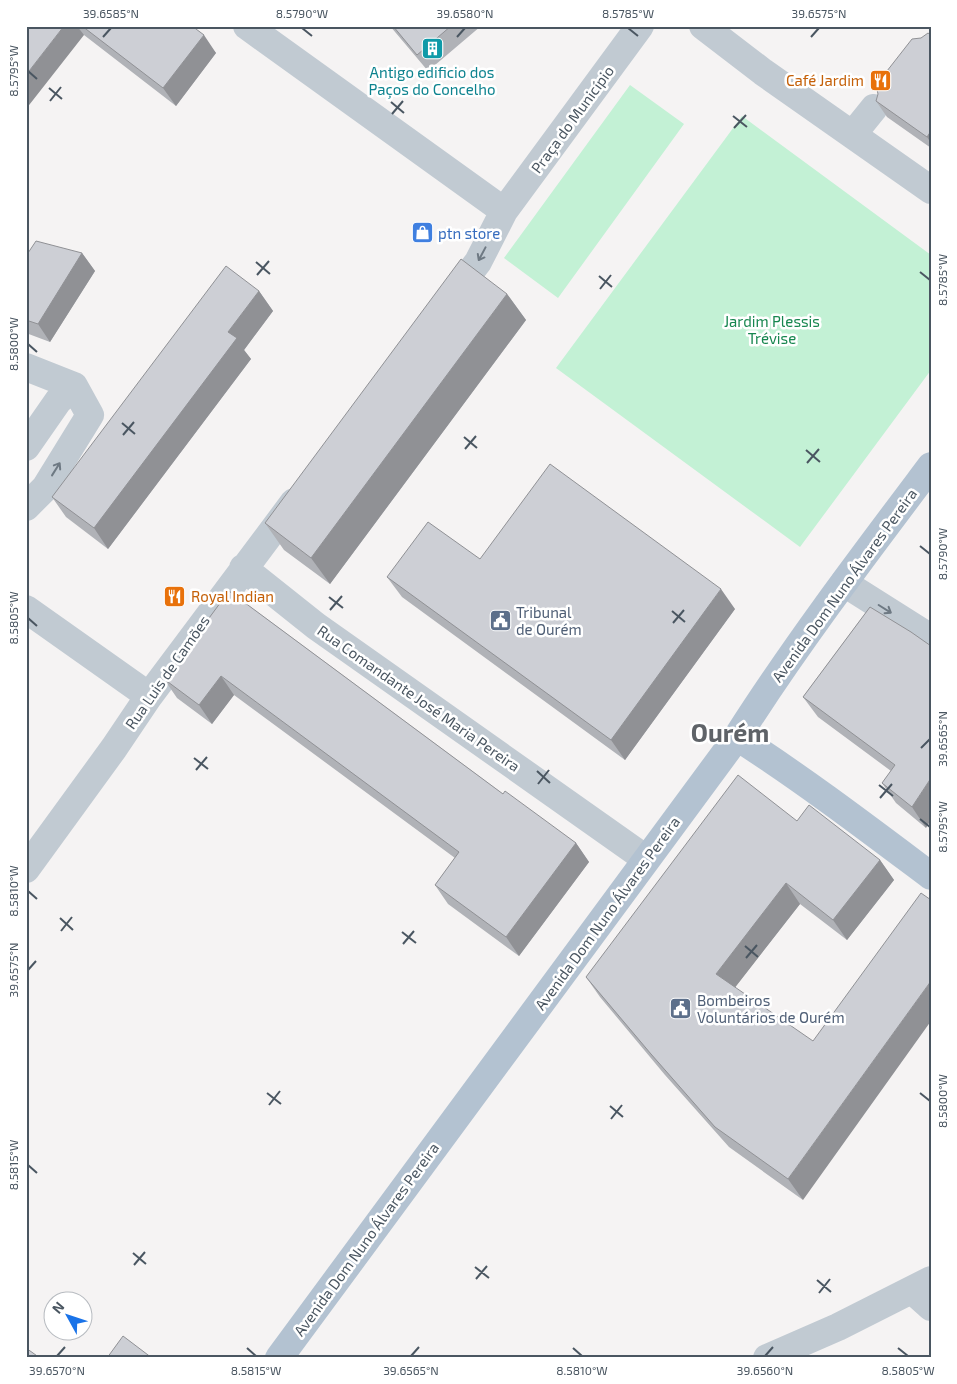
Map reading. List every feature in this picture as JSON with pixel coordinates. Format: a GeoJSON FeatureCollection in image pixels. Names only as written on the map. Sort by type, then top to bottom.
{"type":"FeatureCollection","features":[{"type":"Feature","properties":{"kind":"main road","name":"Avenida Dom Nuno Álvares Pereira"},"geometry":{"type":"LineString","coordinates":[[279,1358],[737,737],[762,698],[844,583],[931,466]]}},
{"type":"Feature","properties":{"kind":"main road"},"geometry":{"type":"LineString","coordinates":[[737,737],[812,788],[931,876]]}},
{"type":"Feature","properties":{"kind":"street"},"geometry":{"type":"LineString","coordinates":[[247,26],[504,211],[478,262],[436,317]]}},
{"type":"Feature","properties":{"kind":"street","name":"Praça do Município"},"geometry":{"type":"LineString","coordinates":[[504,211],[640,26]]}},
{"type":"Feature","properties":{"kind":"street"},"geometry":{"type":"LineString","coordinates":[[703,26],[763,72],[931,190]]}},
{"type":"Feature","properties":{"kind":"street"},"geometry":{"type":"LineString","coordinates":[[853,134],[874,108]]}},
{"type":"Feature","properties":{"kind":"street"},"geometry":{"type":"LineString","coordinates":[[26,367],[74,386],[90,415],[45,488],[26,507]]}},
{"type":"Feature","properties":{"kind":"street"},"geometry":{"type":"LineString","coordinates":[[26,447],[58,401],[74,386]]}},
{"type":"Feature","properties":{"kind":"street","name":"Rua Luis de Camões"},"geometry":{"type":"LineString","coordinates":[[26,868],[114,748],[149,696],[309,482]]}},
{"type":"Feature","properties":{"kind":"street","name":"Rua Comandante José Maria Pereira"},"geometry":{"type":"LineString","coordinates":[[243,568],[316,626],[646,859]]}},
{"type":"Feature","properties":{"kind":"street"},"geometry":{"type":"LineString","coordinates":[[844,583],[931,638]]}},
{"type":"Feature","properties":{"kind":"street"},"geometry":{"type":"LineString","coordinates":[[26,609],[149,696]]}},
{"type":"Feature","properties":{"kind":"street"},"geometry":{"type":"LineString","coordinates":[[767,1358],[924,1292]]}},
{"type":"Feature","properties":{"kind":"green space"},"geometry":{"type":"Polygon","coordinates":[[[630,85],[684,124],[558,298],[504,258],[630,85]]]}},
{"type":"Feature","properties":{"kind":"green space","name":"Jardim Plessis Trévise"},"geometry":{"type":"Polygon","coordinates":[[[742,116],[931,255],[931,370],[800,547],[556,368],[742,116]]]}},
{"type":"Feature","properties":{"kind":"building"},"geometry":{"type":"Polygon","coordinates":[[[26,26],[64,26],[26,75],[26,26]]]}},
{"type":"Feature","properties":{"kind":"building"},"geometry":{"type":"Polygon","coordinates":[[[82,26],[192,26],[204,35],[163,88],[82,26]]]}},
{"type":"Feature","properties":{"kind":"building"},"geometry":{"type":"Polygon","coordinates":[[[393,26],[451,26],[417,55],[393,26]]]}},
{"type":"Feature","properties":{"kind":"building"},"geometry":{"type":"Polygon","coordinates":[[[928,33],[931,35],[931,131],[927,137],[876,101],[878,94],[876,85],[912,39],[921,38],[928,33]]]}},
{"type":"Feature","properties":{"kind":"building"},"geometry":{"type":"Polygon","coordinates":[[[36,241],[82,253],[38,324],[26,320],[26,256],[36,241]]]}},
{"type":"Feature","properties":{"kind":"building"},"geometry":{"type":"Polygon","coordinates":[[[461,259],[507,294],[311,558],[265,523],[461,259]]]}},
{"type":"Feature","properties":{"kind":"building"},"geometry":{"type":"Polygon","coordinates":[[[226,266],[259,291],[228,332],[237,338],[94,528],[52,497],[226,266]]]}},
{"type":"Feature","properties":{"kind":"building","name":"Tribunal de Ourém"},"geometry":{"type":"Polygon","coordinates":[[[550,464],[721,589],[611,740],[387,577],[428,522],[480,559],[550,464]]]}},
{"type":"Feature","properties":{"kind":"building"},"geometry":{"type":"Polygon","coordinates":[[[229,591],[503,794],[505,791],[576,843],[506,937],[435,885],[459,852],[221,676],[199,705],[164,679],[229,591]]]}},
{"type":"Feature","properties":{"kind":"building"},"geometry":{"type":"Polygon","coordinates":[[[870,607],[931,646],[931,778],[912,807],[882,783],[895,765],[803,697],[870,607]]]}},
{"type":"Feature","properties":{"kind":"building","name":"Bombeiros Voluntários de Ourém"},"geometry":{"type":"Polygon","coordinates":[[[738,775],[797,821],[809,805],[880,860],[833,920],[786,883],[716,974],[813,1041],[921,893],[931,900],[931,981],[788,1179],[715,1127],[586,977],[738,775]]]}},
{"type":"Feature","properties":{"kind":"building"},"geometry":{"type":"Polygon","coordinates":[[[123,1336],[152,1358],[107,1358],[123,1336]]]}},
{"type":"Feature","properties":{"kind":"building"},"geometry":{"type":"Polygon","coordinates":[[[26,1348],[40,1358],[26,1358],[26,1348]]]}},
{"type":"Feature","properties":{"kind":"place","name":"Antigo edificio dos Paços do Concelho"},"geometry":{"type":"Point","coordinates":[432,49]}},
{"type":"Feature","properties":{"kind":"place","name":"Café Jardim"},"geometry":{"type":"Point","coordinates":[880,80]}},
{"type":"Feature","properties":{"kind":"place","name":"ptn store"},"geometry":{"type":"Point","coordinates":[422,233]}},
{"type":"Feature","properties":{"kind":"place","name":"Royal Indian"},"geometry":{"type":"Point","coordinates":[175,596]}},
{"type":"Feature","properties":{"kind":"place","name":"Tribunal de Ourém"},"geometry":{"type":"Point","coordinates":[500,621]}},
{"type":"Feature","properties":{"kind":"place","name":"Bombeiros Voluntários de Ourém"},"geometry":{"type":"Point","coordinates":[681,1009]}},
{"type":"Feature","properties":{"kind":"district","name":"Ourém"},"geometry":{"type":"Point","coordinates":[730,732]}}]}
